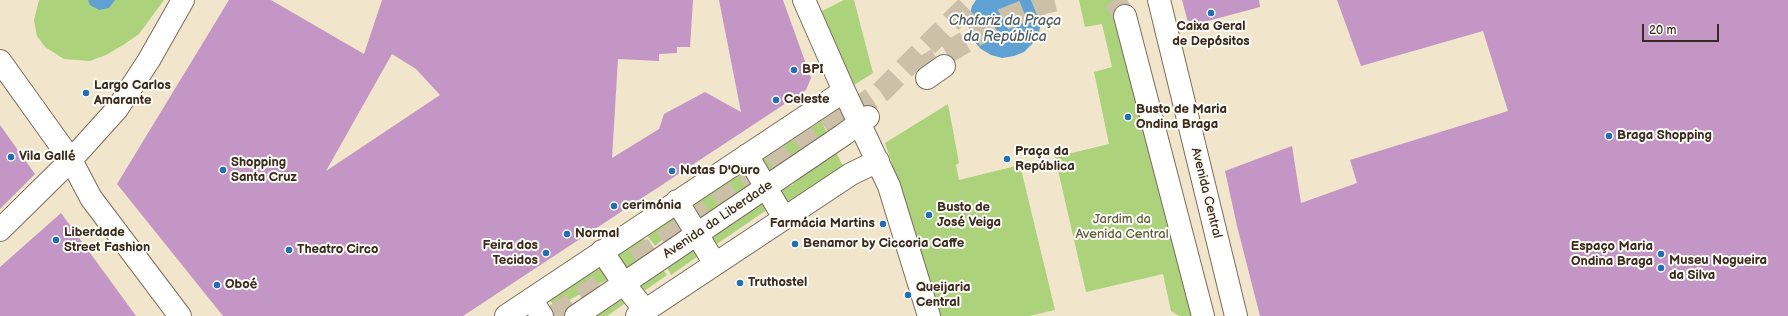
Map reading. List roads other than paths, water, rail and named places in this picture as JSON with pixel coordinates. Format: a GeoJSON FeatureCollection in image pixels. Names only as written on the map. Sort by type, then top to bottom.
{"type":"FeatureCollection","features":[{"type":"Feature","properties":{"kind":"street"},"geometry":{"type":"LineString","coordinates":[[0,230],[72,160],[117,109],[149,60],[183,0]]}},
{"type":"Feature","properties":{"kind":"street"},"geometry":{"type":"LineString","coordinates":[[804,0],[844,91],[864,120],[878,161],[889,186],[929,316]]}},
{"type":"Feature","properties":{"kind":"street","name":"Avenida Central"},"geometry":{"type":"LineString","coordinates":[[1159,0],[1236,316]]}},
{"type":"Feature","properties":{"kind":"street"},"geometry":{"type":"LineString","coordinates":[[1125,16],[1203,316]]}},
{"type":"Feature","properties":{"kind":"street"},"geometry":{"type":"LineString","coordinates":[[0,61],[72,160],[92,198],[180,316]]}},
{"type":"Feature","properties":{"kind":"street"},"geometry":{"type":"LineString","coordinates":[[506,316],[537,308],[602,251],[844,91]]}},
{"type":"Feature","properties":{"kind":"street","name":"Avenida da Liberdade"},"geometry":{"type":"LineString","coordinates":[[576,316],[864,120]]}},
{"type":"Feature","properties":{"kind":"street"},"geometry":{"type":"LineString","coordinates":[[747,155],[784,218]]}},
{"type":"Feature","properties":{"kind":"street"},"geometry":{"type":"LineString","coordinates":[[602,251],[641,313],[851,174],[878,161]]}},
{"type":"Feature","properties":{"kind":"street"},"geometry":{"type":"LineString","coordinates":[[677,202],[715,264]]}},
{"type":"Feature","properties":{"kind":"water"},"geometry":{"type":"Polygon","coordinates":[[[88,0],[115,0],[109,8],[99,10],[90,5],[88,0]]]}},
{"type":"Feature","properties":{"kind":"water","name":"Chafariz da Praça da República"},"geometry":{"type":"Polygon","coordinates":[[[976,0],[1033,0],[1038,9],[1041,21],[1039,33],[1033,43],[1024,52],[1014,56],[1002,58],[991,55],[981,49],[973,40],[969,29],[969,17],[972,6],[976,0]]]}},
{"type":"Feature","properties":{"kind":"tunnel"},"geometry":{"type":"LineString","coordinates":[[554,316],[881,92],[973,0]]}},
{"type":"Feature","properties":{"kind":"tunnel"},"geometry":{"type":"LineString","coordinates":[[918,70],[1004,19],[1044,3],[1057,0]]}},
{"type":"Feature","properties":{"kind":"tunnel"},"geometry":{"type":"LineString","coordinates":[[1114,0],[1125,16]]}},
{"type":"Feature","properties":{"kind":"place","name":"Caixa Geral de Depósitos"},"geometry":{"type":"Point","coordinates":[1211,13]}},
{"type":"Feature","properties":{"kind":"place","name":"BPI"},"geometry":{"type":"Point","coordinates":[794,70]}},
{"type":"Feature","properties":{"kind":"place","name":"Largo Carlos Amarante"},"geometry":{"type":"Point","coordinates":[86,93]}},
{"type":"Feature","properties":{"kind":"place","name":"Celeste"},"geometry":{"type":"Point","coordinates":[776,100]}},
{"type":"Feature","properties":{"kind":"place","name":"Busto de Maria Ondina Braga"},"geometry":{"type":"Point","coordinates":[1128,117]}},
{"type":"Feature","properties":{"kind":"place","name":"Braga Shopping"},"geometry":{"type":"Point","coordinates":[1609,136]}},
{"type":"Feature","properties":{"kind":"place","name":"Vila Gallé"},"geometry":{"type":"Point","coordinates":[11,157]}},
{"type":"Feature","properties":{"kind":"place","name":"Praça da República"},"geometry":{"type":"Point","coordinates":[1007,159]}},
{"type":"Feature","properties":{"kind":"place","name":"Shopping Santa Cruz"},"geometry":{"type":"Point","coordinates":[223,170]}},
{"type":"Feature","properties":{"kind":"place","name":"Natas D'Ouro"},"geometry":{"type":"Point","coordinates":[672,171]}},
{"type":"Feature","properties":{"kind":"place","name":"cerimónia"},"geometry":{"type":"Point","coordinates":[614,206]}},
{"type":"Feature","properties":{"kind":"place","name":"Busto de José Veiga"},"geometry":{"type":"Point","coordinates":[929,215]}},
{"type":"Feature","properties":{"kind":"place","name":"Farmácia Martins"},"geometry":{"type":"Point","coordinates":[883,224]}},
{"type":"Feature","properties":{"kind":"place","name":"Normal"},"geometry":{"type":"Point","coordinates":[567,234]}},
{"type":"Feature","properties":{"kind":"place","name":"Liberdade Street Fashion"},"geometry":{"type":"Point","coordinates":[56,240]}},
{"type":"Feature","properties":{"kind":"place","name":"Benamor by Ciccoria Caffe"},"geometry":{"type":"Point","coordinates":[795,244]}},
{"type":"Feature","properties":{"kind":"place","name":"Theatro Circo"},"geometry":{"type":"Point","coordinates":[289,250]}},
{"type":"Feature","properties":{"kind":"place","name":"Feira dos Tecidos"},"geometry":{"type":"Point","coordinates":[546,253]}},
{"type":"Feature","properties":{"kind":"place","name":"Espaço Maria Ondina Braga"},"geometry":{"type":"Point","coordinates":[1661,254]}},
{"type":"Feature","properties":{"kind":"place","name":"Museu Nogueira da Silva"},"geometry":{"type":"Point","coordinates":[1661,268]}},
{"type":"Feature","properties":{"kind":"place","name":"Truthostel"},"geometry":{"type":"Point","coordinates":[740,283]}},
{"type":"Feature","properties":{"kind":"place","name":"Oboé"},"geometry":{"type":"Point","coordinates":[217,285]}},
{"type":"Feature","properties":{"kind":"place","name":"Queijaria Central"},"geometry":{"type":"Point","coordinates":[908,295]}},
{"type":"Feature","properties":{"kind":"park label","name":"Jardim da Avenida Central"},"geometry":{"type":"Point","coordinates":[1122,228]}}]}
